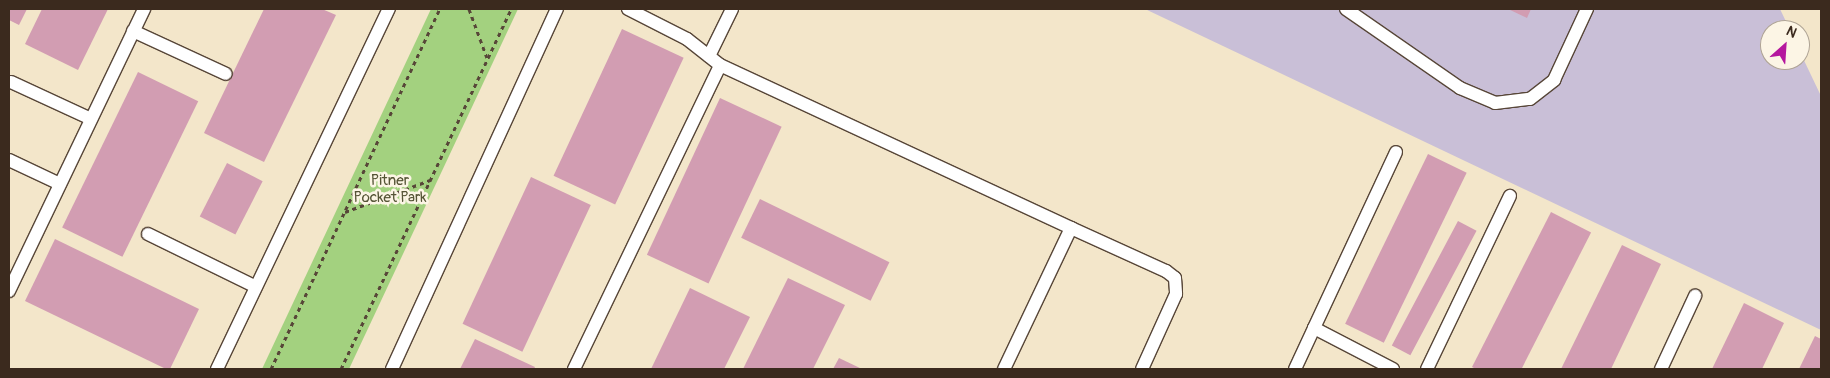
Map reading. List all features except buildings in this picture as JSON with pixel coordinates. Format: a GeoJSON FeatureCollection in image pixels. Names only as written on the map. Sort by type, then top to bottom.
{"type":"FeatureCollection","features":[{"type":"Feature","properties":{"kind":"lane"},"geometry":{"type":"LineString","coordinates":[[9,291],[144,9]]}},
{"type":"Feature","properties":{"kind":"lane"},"geometry":{"type":"LineString","coordinates":[[217,369],[389,9]]}},
{"type":"Feature","properties":{"kind":"lane"},"geometry":{"type":"LineString","coordinates":[[392,369],[557,9]]}},
{"type":"Feature","properties":{"kind":"lane"},"geometry":{"type":"LineString","coordinates":[[628,9],[687,39],[720,64],[1166,271],[1175,278],[1176,294],[1142,369]]}},
{"type":"Feature","properties":{"kind":"lane"},"geometry":{"type":"LineString","coordinates":[[708,56],[732,9]]}},
{"type":"Feature","properties":{"kind":"lane"},"geometry":{"type":"LineString","coordinates":[[1346,9],[1460,88],[1495,103],[1530,99],[1554,80],[1587,9]]}},
{"type":"Feature","properties":{"kind":"lane"},"geometry":{"type":"LineString","coordinates":[[133,31],[226,74]]}},
{"type":"Feature","properties":{"kind":"lane"},"geometry":{"type":"LineString","coordinates":[[574,369],[720,64]]}},
{"type":"Feature","properties":{"kind":"lane"},"geometry":{"type":"LineString","coordinates":[[11,82],[91,119]]}},
{"type":"Feature","properties":{"kind":"lane"},"geometry":{"type":"LineString","coordinates":[[1296,369],[1396,152]]}},
{"type":"Feature","properties":{"kind":"lane"},"geometry":{"type":"LineString","coordinates":[[9,160],[60,184]]}},
{"type":"Feature","properties":{"kind":"lane"},"geometry":{"type":"LineString","coordinates":[[1427,369],[1510,196]]}},
{"type":"Feature","properties":{"kind":"lane"},"geometry":{"type":"LineString","coordinates":[[1004,369],[1071,228]]}},
{"type":"Feature","properties":{"kind":"lane"},"geometry":{"type":"LineString","coordinates":[[148,234],[256,286]]}},
{"type":"Feature","properties":{"kind":"lane"},"geometry":{"type":"LineString","coordinates":[[1662,369],[1695,296]]}},
{"type":"Feature","properties":{"kind":"lane"},"geometry":{"type":"LineString","coordinates":[[1314,328],[1393,369]]}},
{"type":"Feature","properties":{"kind":"path"},"geometry":{"type":"LineString","coordinates":[[270,369],[440,9]]}},
{"type":"Feature","properties":{"kind":"path"},"geometry":{"type":"LineString","coordinates":[[469,9],[488,59]]}},
{"type":"Feature","properties":{"kind":"path"},"geometry":{"type":"LineString","coordinates":[[341,369],[511,9]]}},
{"type":"Feature","properties":{"kind":"path"},"geometry":{"type":"LineString","coordinates":[[344,212],[430,180]]}},
{"type":"Feature","properties":{"kind":"shaded area"},"geometry":{"type":"Polygon","coordinates":[[[1145,9],[1780,9],[1785,20],[1760,20],[1760,70],[1809,70],[1821,96],[1821,330],[1145,9]]]}},
{"type":"Feature","properties":{"kind":"green space","name":"Pitner Pocket Park"},"geometry":{"type":"Polygon","coordinates":[[[431,9],[518,9],[349,369],[262,369],[431,9]]]}}]}
